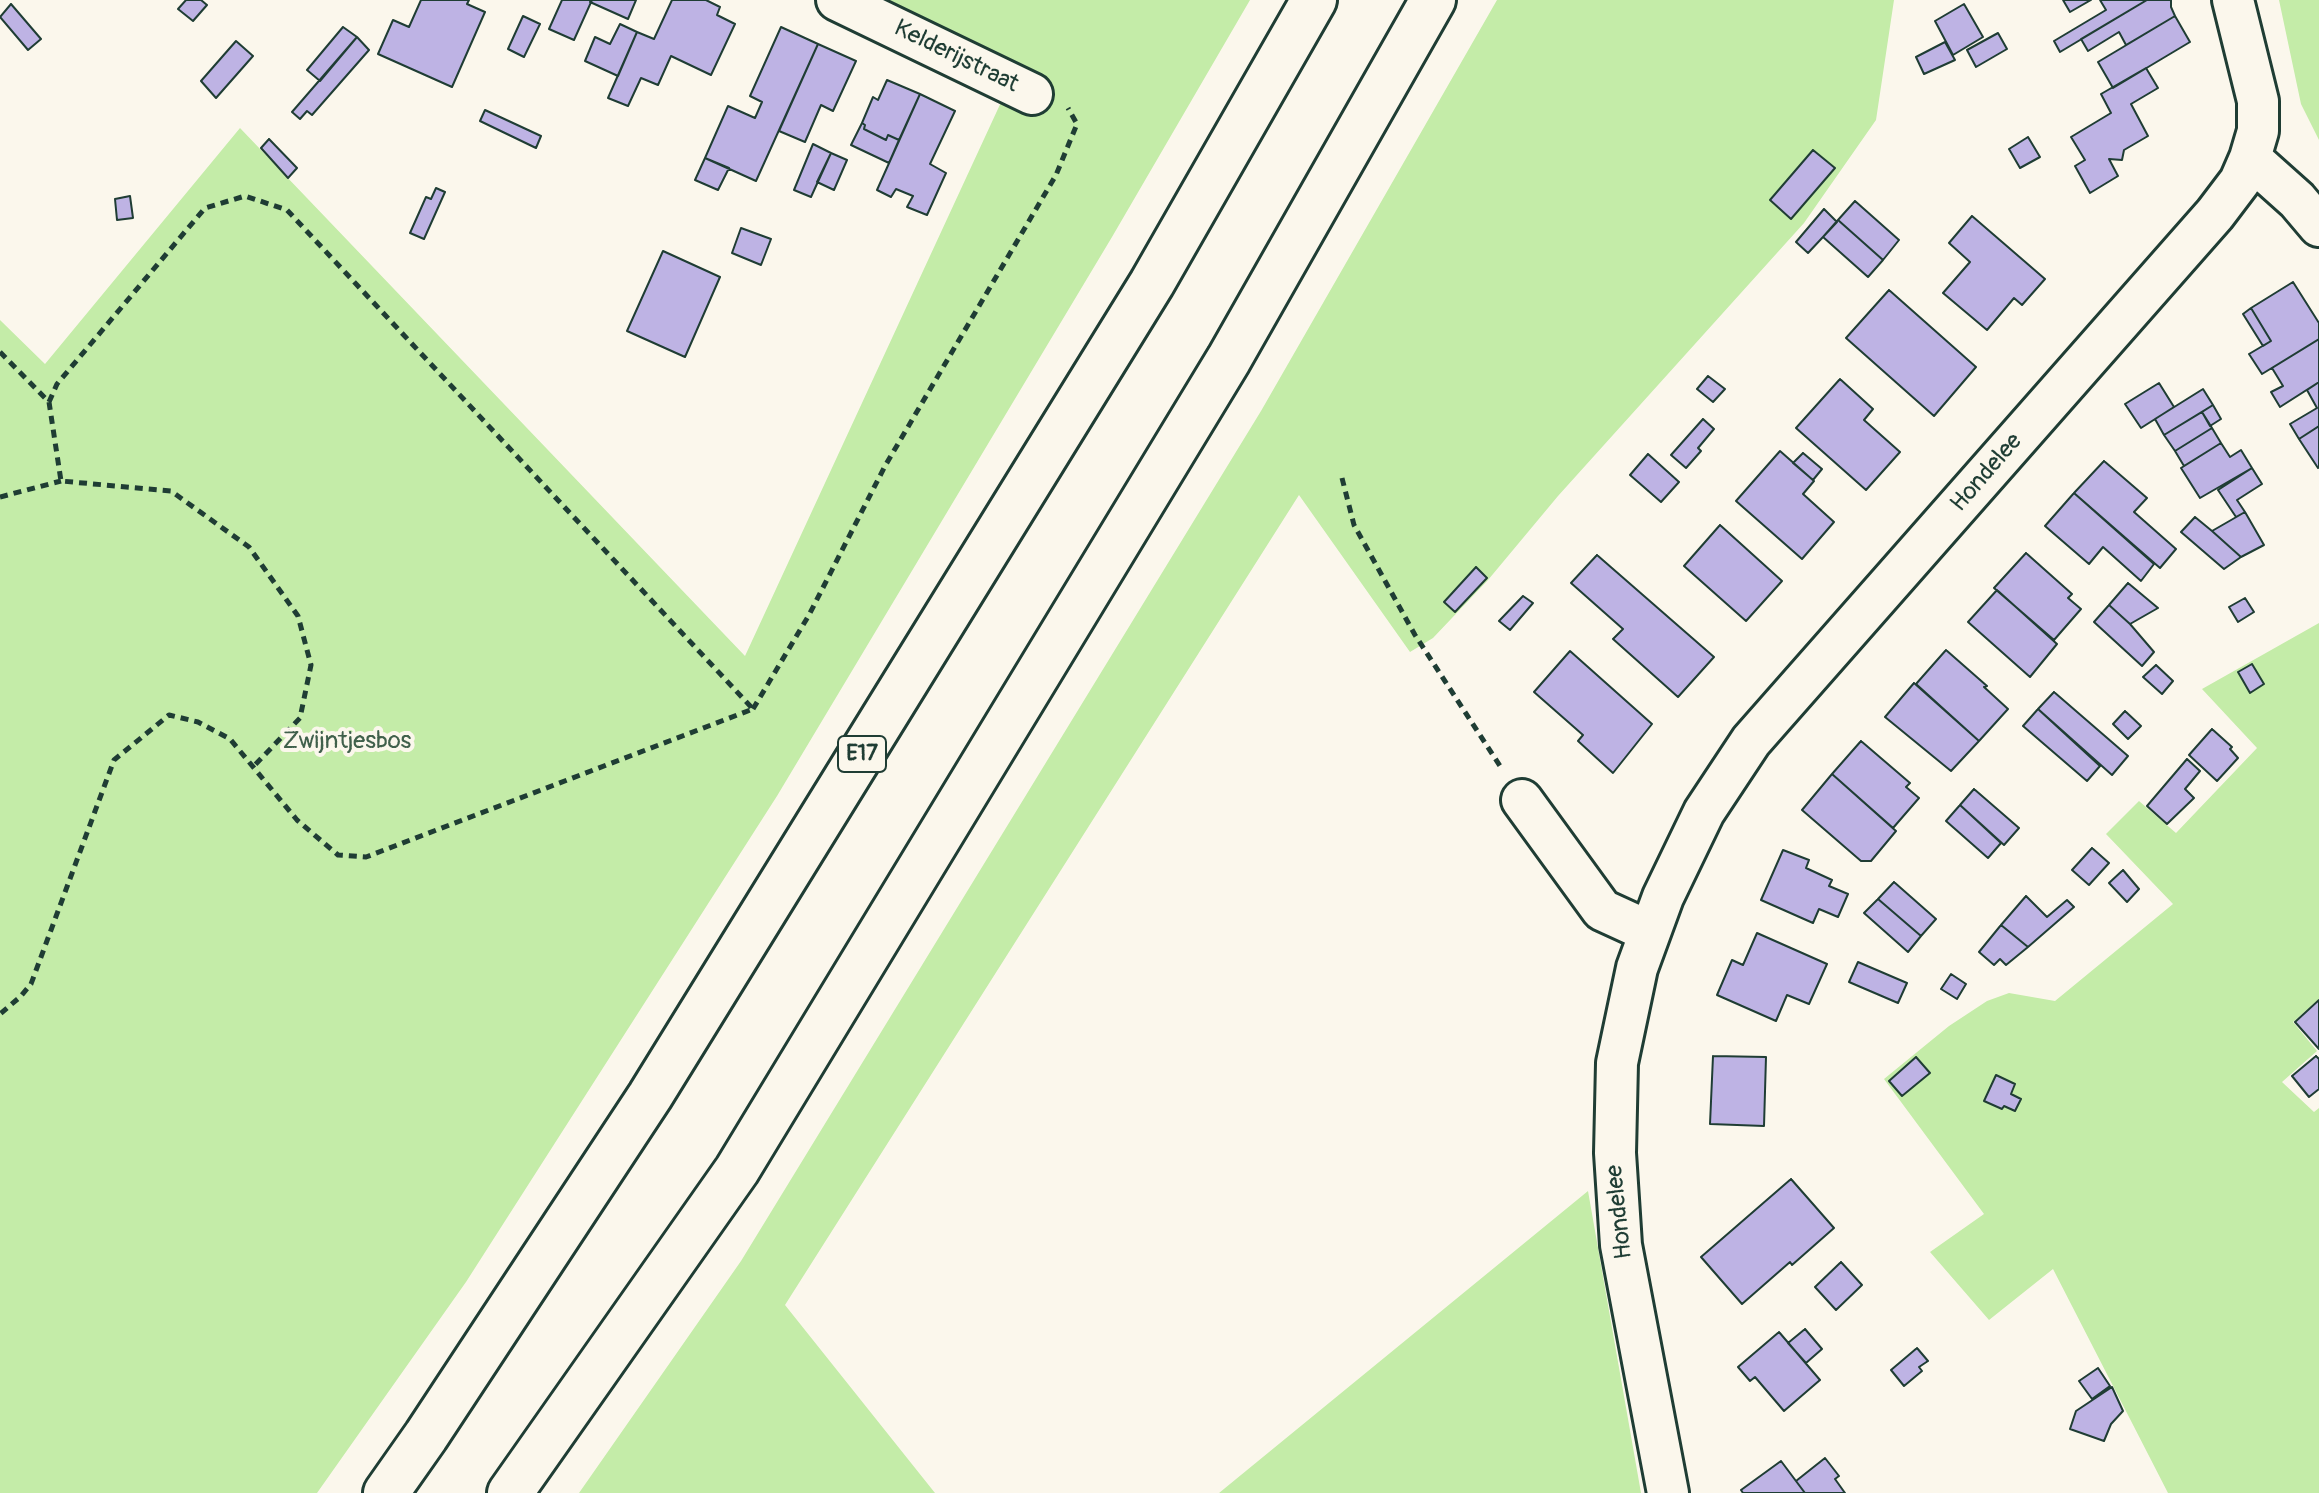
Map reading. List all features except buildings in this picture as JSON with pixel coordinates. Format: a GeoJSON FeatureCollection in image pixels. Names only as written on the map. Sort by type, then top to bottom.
{"type":"FeatureCollection","features":[{"type":"Feature","properties":{"kind":"highway","name":"E17"},"geometry":{"type":"LineString","coordinates":[[386,1493],[659,1083],[1152,283],[1314,0]]}},
{"type":"Feature","properties":{"kind":"highway"},"geometry":{"type":"LineString","coordinates":[[510,1493],[737,1170],[1229,359],[1433,0]]}},
{"type":"Feature","properties":{"kind":"street","name":"Kelderijstraat"},"geometry":{"type":"LineString","coordinates":[[837,0],[1032,94]]}},
{"type":"Feature","properties":{"kind":"street","name":"Hondelee"},"geometry":{"type":"LineString","coordinates":[[1668,1493],[1621,1245],[1615,1153],[1617,1063],[1637,968],[1663,897],[1704,812],[1751,741],[2215,214],[2240,181],[2258,131],[2258,101],[2233,0]]}},
{"type":"Feature","properties":{"kind":"street"},"geometry":{"type":"LineString","coordinates":[[2250,158],[2297,200],[2319,226]]}},
{"type":"Feature","properties":{"kind":"street"},"geometry":{"type":"LineString","coordinates":[[1522,800],[1602,910],[1650,932]]}},
{"type":"Feature","properties":{"kind":"path"},"geometry":{"type":"LineString","coordinates":[[0,1014],[31,984],[114,760],[169,715],[198,722],[230,739],[297,820],[338,855],[366,857],[753,709],[809,615],[885,466],[1056,175],[1077,124],[1065,102],[1032,94]]}},
{"type":"Feature","properties":{"kind":"path"},"geometry":{"type":"LineString","coordinates":[[61,481],[49,402],[57,384],[205,208],[245,196],[287,210],[753,709]]}},
{"type":"Feature","properties":{"kind":"path"},"geometry":{"type":"LineString","coordinates":[[0,352],[49,402]]}},
{"type":"Feature","properties":{"kind":"path"},"geometry":{"type":"LineString","coordinates":[[1342,478],[1354,525],[1392,594],[1415,635],[1522,800]]}},
{"type":"Feature","properties":{"kind":"path"},"geometry":{"type":"LineString","coordinates":[[0,497],[61,481],[171,491],[249,547],[298,616],[311,665],[300,718],[253,767]]}},
{"type":"Feature","properties":{"kind":"green space","name":"Zwijntjesbos"},"geometry":{"type":"Polygon","coordinates":[[[883,0],[1250,0],[1112,237],[777,796],[466,1282],[317,1493],[0,1493],[0,320],[45,364],[240,128],[745,656],[1003,98],[1023,68],[883,0]]]}},
{"type":"Feature","properties":{"kind":"green space"},"geometry":{"type":"Polygon","coordinates":[[[1497,0],[1894,0],[1876,120],[1804,223],[1433,638],[1410,652],[1299,495],[785,1305],[935,1493],[579,1493],[741,1261],[1261,411],[1497,0]]]}},
{"type":"Feature","properties":{"kind":"green space"},"geometry":{"type":"Polygon","coordinates":[[[2279,0],[2319,0],[2319,140],[2301,104],[2279,0]]]}},
{"type":"Feature","properties":{"kind":"green space"},"geometry":{"type":"Polygon","coordinates":[[[2319,623],[2319,999],[2293,1022],[2317,1051],[2282,1082],[2314,1112],[2319,1108],[2319,1493],[2168,1493],[2053,1269],[1989,1320],[1930,1252],[1984,1214],[1884,1079],[1949,1026],[1987,1001],[2009,993],[2055,1001],[2173,904],[2106,834],[2139,801],[2176,833],[2257,748],[2202,689],[2319,623]]]}},
{"type":"Feature","properties":{"kind":"green space"},"geometry":{"type":"Polygon","coordinates":[[[1588,1191],[1641,1493],[1219,1493],[1588,1191]]]}}]}
